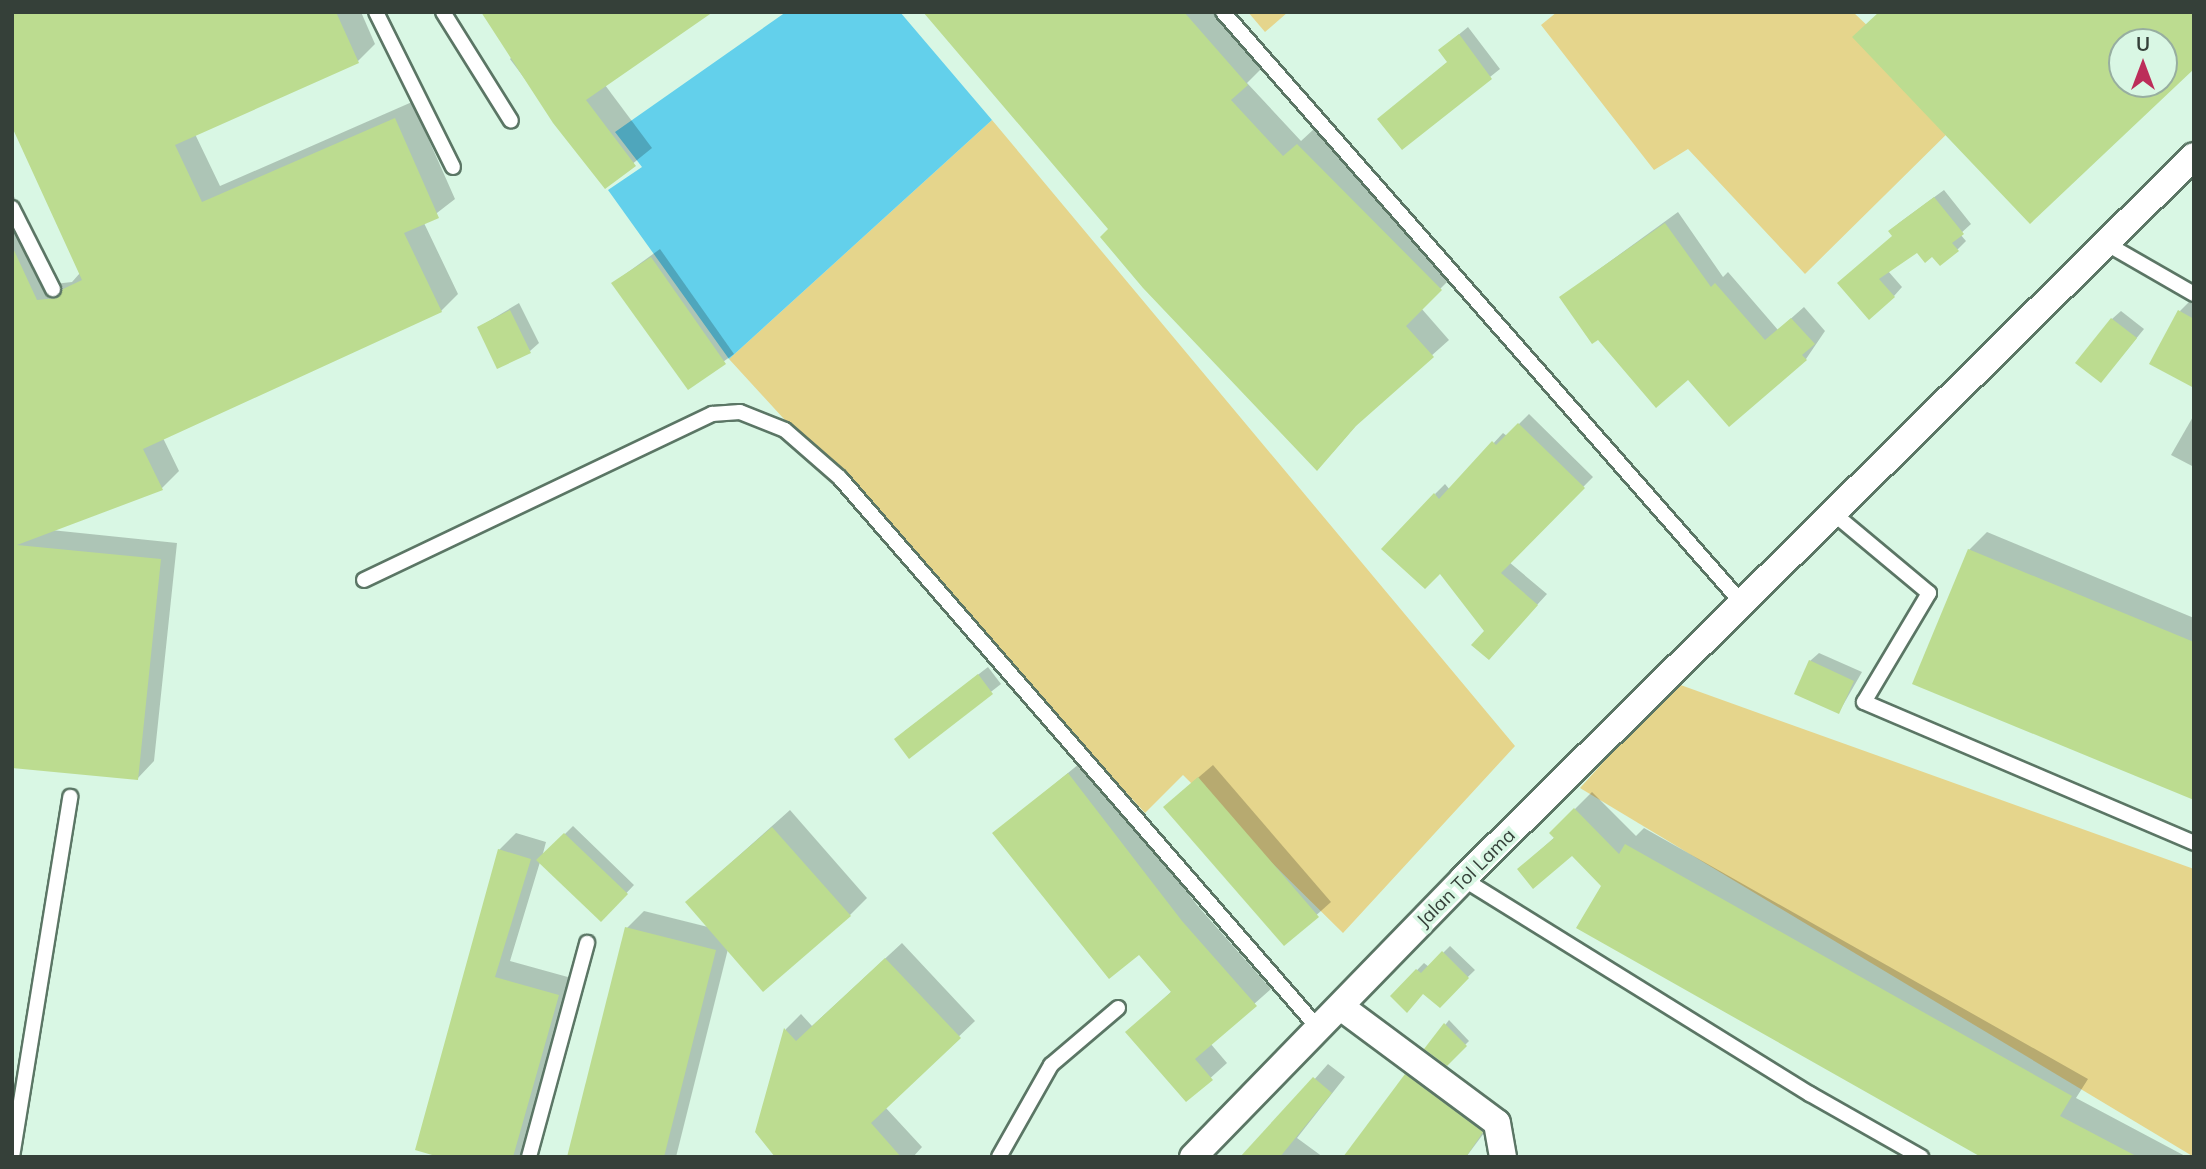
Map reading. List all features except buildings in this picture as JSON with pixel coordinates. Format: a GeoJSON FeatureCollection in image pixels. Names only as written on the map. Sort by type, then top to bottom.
{"type":"FeatureCollection","features":[{"type":"Feature","properties":{"kind":"street","name":"Jalan Tol Lama"},"geometry":{"type":"LineString","coordinates":[[1192,1157],[1463,879],[2194,156]]}},
{"type":"Feature","properties":{"kind":"street"},"geometry":{"type":"LineString","coordinates":[[1341,1007],[1497,1122],[1503,1157]]}},
{"type":"Feature","properties":{"kind":"lane"},"geometry":{"type":"LineString","coordinates":[[376,12],[453,167]]}},
{"type":"Feature","properties":{"kind":"lane"},"geometry":{"type":"LineString","coordinates":[[443,12],[511,121]]}},
{"type":"Feature","properties":{"kind":"lane"},"geometry":{"type":"LineString","coordinates":[[1223,12],[1742,603]]}},
{"type":"Feature","properties":{"kind":"lane"},"geometry":{"type":"LineString","coordinates":[[12,208],[53,289]]}},
{"type":"Feature","properties":{"kind":"lane"},"geometry":{"type":"LineString","coordinates":[[2107,244],[2194,294]]}},
{"type":"Feature","properties":{"kind":"lane"},"geometry":{"type":"LineString","coordinates":[[364,580],[712,414],[740,412],[785,430],[840,478],[1319,1029]]}},
{"type":"Feature","properties":{"kind":"lane"},"geometry":{"type":"LineString","coordinates":[[1833,513],[1928,593],[1864,702],[2194,843]]}},
{"type":"Feature","properties":{"kind":"lane"},"geometry":{"type":"LineString","coordinates":[[12,1157],[70,797]]}},
{"type":"Feature","properties":{"kind":"lane"},"geometry":{"type":"LineString","coordinates":[[1463,879],[1810,1094],[1921,1157]]}},
{"type":"Feature","properties":{"kind":"lane"},"geometry":{"type":"LineString","coordinates":[[529,1157],[587,943]]}},
{"type":"Feature","properties":{"kind":"lane"},"geometry":{"type":"LineString","coordinates":[[999,1157],[1051,1065],[1118,1007]]}},
{"type":"Feature","properties":{"kind":"shaded area"},"geometry":{"type":"Polygon","coordinates":[[[1248,12],[1288,12],[1265,32],[1248,12]]]}},
{"type":"Feature","properties":{"kind":"shaded area"},"geometry":{"type":"Polygon","coordinates":[[[1557,12],[1853,12],[1964,117],[1805,274],[1688,149],[1654,170],[1541,25],[1557,12]]]}},
{"type":"Feature","properties":{"kind":"shaded area"},"geometry":{"type":"Polygon","coordinates":[[[992,120],[1515,746],[1343,933],[1183,775],[1145,813],[729,359],[992,120]]]}},
{"type":"Feature","properties":{"kind":"shaded area"},"geometry":{"type":"Polygon","coordinates":[[[1675,683],[2194,869],[2194,1157],[1580,788],[1675,683]]]}},
{"type":"Feature","properties":{"kind":"water"},"geometry":{"type":"Polygon","coordinates":[[[786,12],[900,12],[992,120],[729,359],[608,190],[642,167],[615,132],[786,12]]]}}]}
